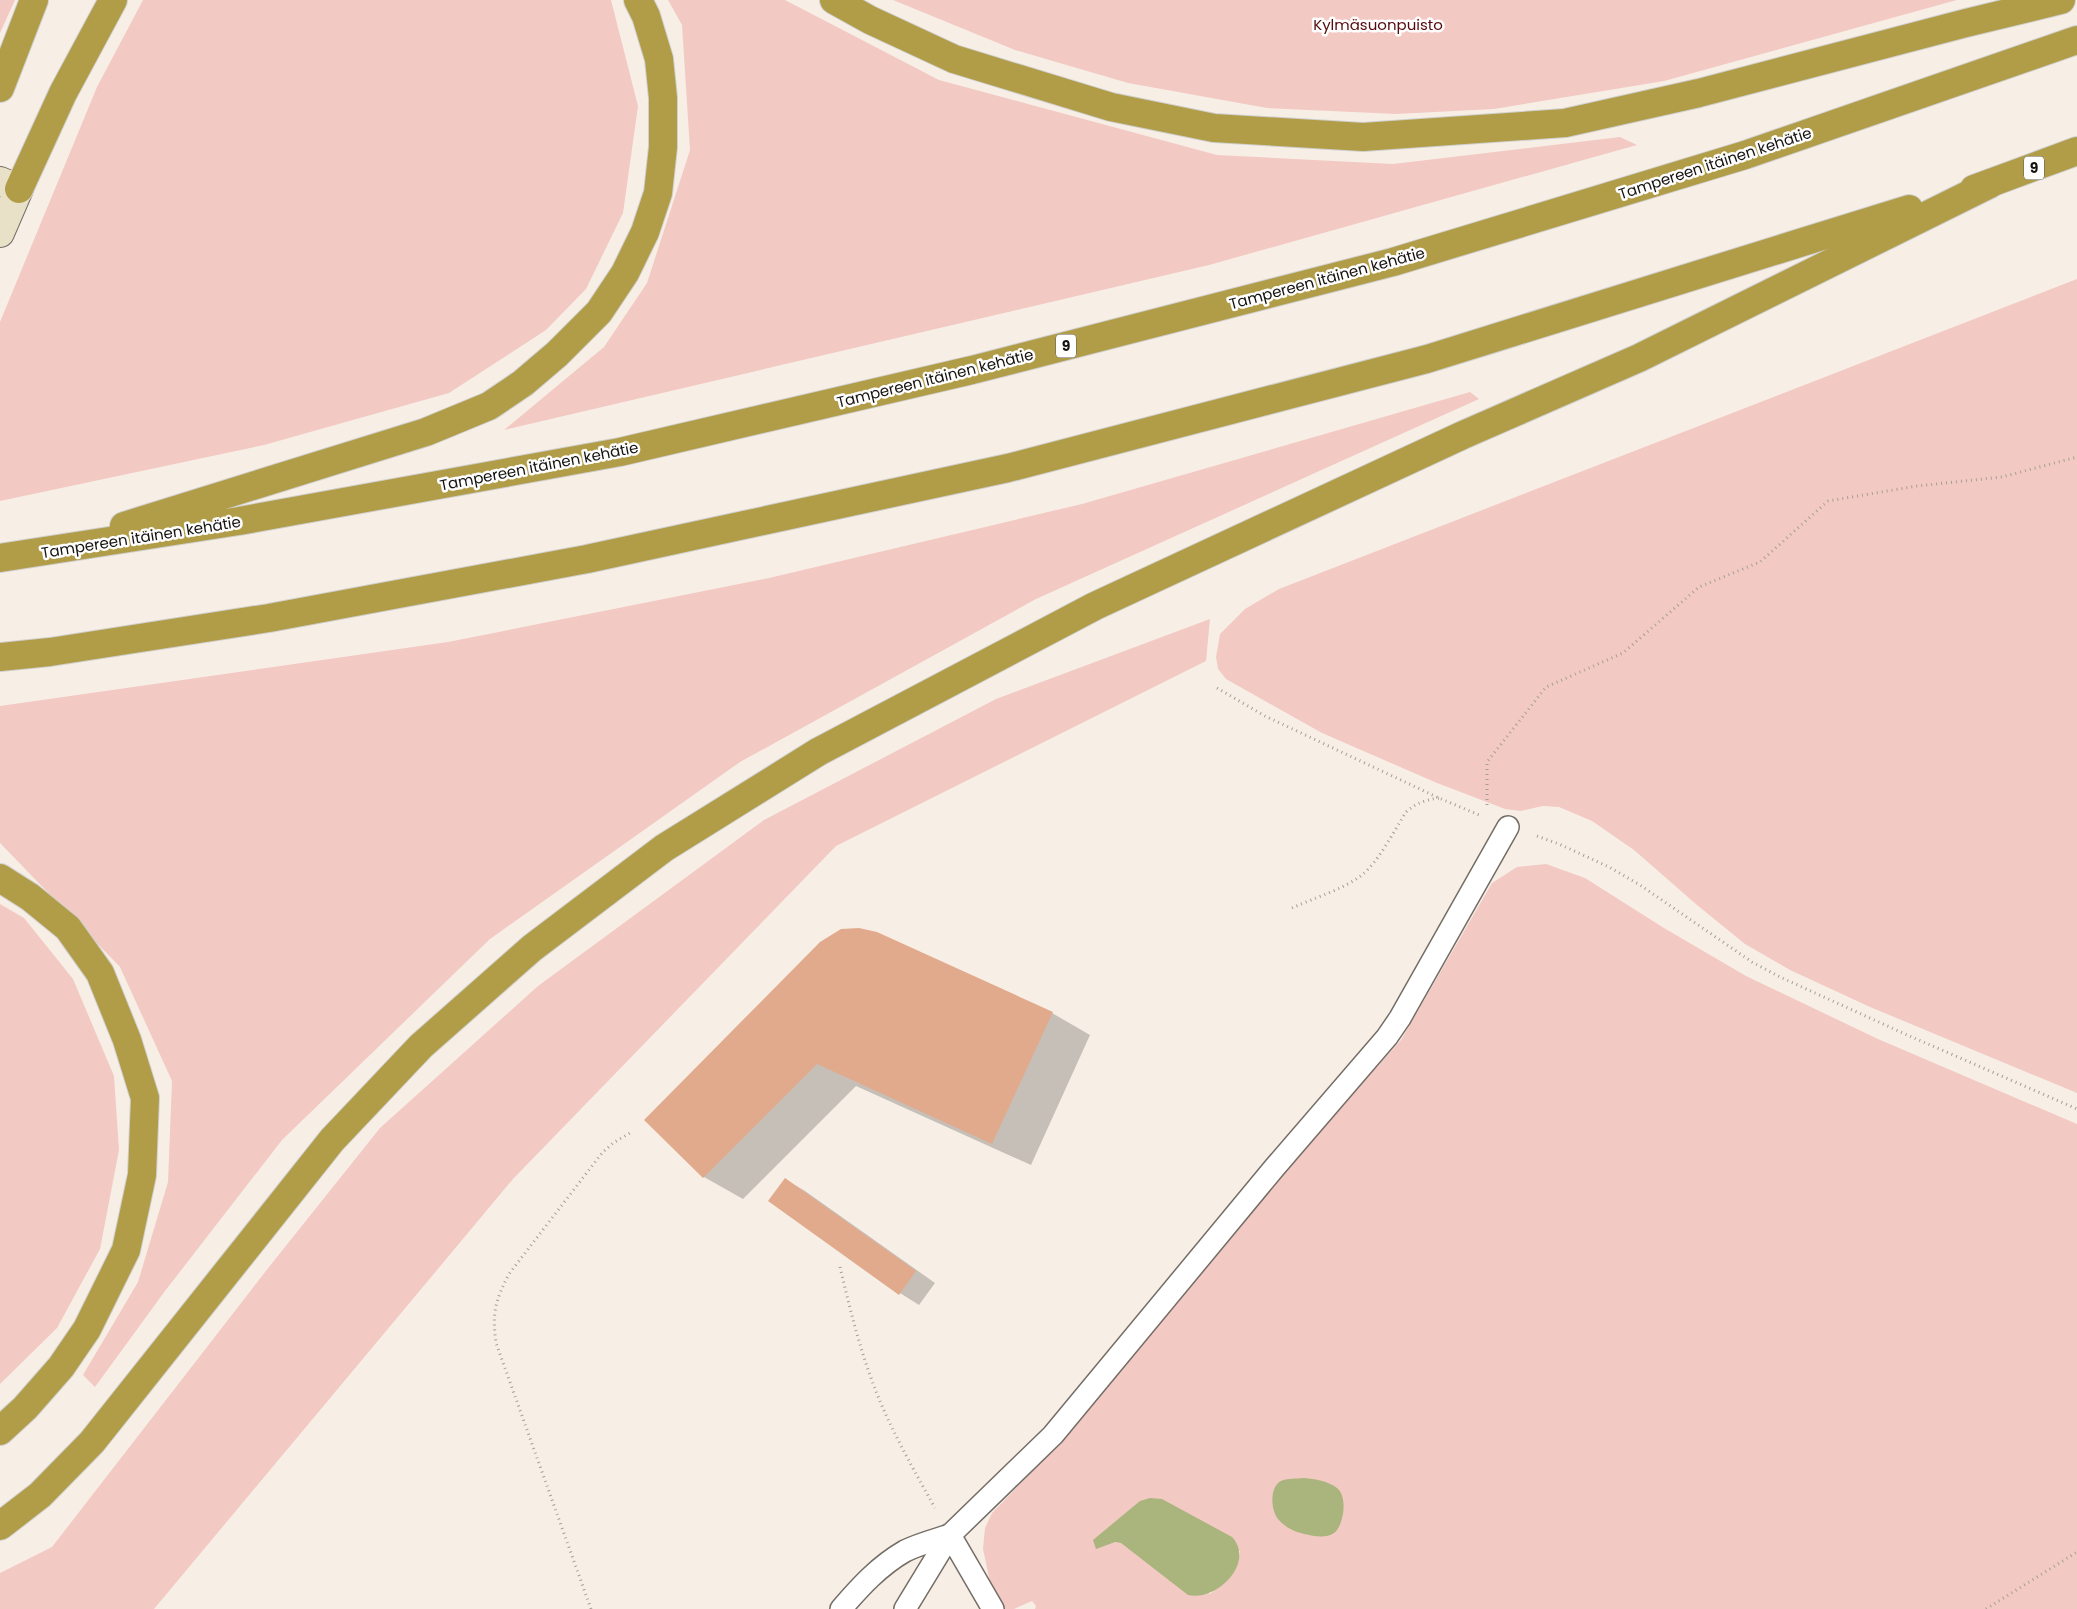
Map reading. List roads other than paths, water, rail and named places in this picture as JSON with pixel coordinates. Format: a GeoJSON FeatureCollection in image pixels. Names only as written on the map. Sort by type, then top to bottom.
{"type":"FeatureCollection","features":[{"type":"Feature","properties":{"kind":"highway"},"geometry":{"type":"LineString","coordinates":[[0,88],[34,0]]}},
{"type":"Feature","properties":{"kind":"highway"},"geometry":{"type":"LineString","coordinates":[[10,185],[113,0]]}},
{"type":"Feature","properties":{"kind":"highway"},"geometry":{"type":"LineString","coordinates":[[31,554],[426,432],[489,406],[523,383],[557,354],[599,312],[625,273],[645,232],[658,192],[663,147],[663,98],[659,58],[646,16],[638,0]]}},
{"type":"Feature","properties":{"kind":"highway"},"geometry":{"type":"LineString","coordinates":[[834,0],[870,20],[954,58],[1111,107],[1214,128],[1363,137],[1565,123],[1699,93],[2061,0]]}},
{"type":"Feature","properties":{"kind":"highway","name":"Tampereen itäinen kehätie"},"geometry":{"type":"LineString","coordinates":[[0,558],[239,522],[620,452],[982,368],[1393,262],[1745,155],[2077,40]]}},
{"type":"Feature","properties":{"kind":"highway","name":"9"},"geometry":{"type":"LineString","coordinates":[[0,658],[269,618],[587,559],[1008,468],[1427,359],[1990,184],[2077,152]]}},
{"type":"Feature","properties":{"kind":"highway"},"geometry":{"type":"LineString","coordinates":[[0,1526],[40,1494],[92,1442],[332,1140],[414,1053],[532,948],[664,848],[818,752],[1095,606],[1463,435],[1639,358],[1990,184]]}},
{"type":"Feature","properties":{"kind":"highway"},"geometry":{"type":"LineString","coordinates":[[0,878],[30,897],[68,928],[100,973],[127,1040],[144,1098],[142,1175],[126,1250],[87,1329],[62,1367],[25,1408],[0,1431]]}},
{"type":"Feature","properties":{"kind":"main road"},"geometry":{"type":"LineString","coordinates":[[0,232],[10,185]]}},
{"type":"Feature","properties":{"kind":"lane"},"geometry":{"type":"LineString","coordinates":[[905,1609],[950,1535],[1053,1435],[1275,1168],[1387,1037],[1400,1018],[1508,827]]}},
{"type":"Feature","properties":{"kind":"lane"},"geometry":{"type":"LineString","coordinates":[[841,1609],[864,1582],[884,1565],[907,1550],[950,1535]]}},
{"type":"Feature","properties":{"kind":"lane"},"geometry":{"type":"LineString","coordinates":[[950,1535],[993,1609]]}},
{"type":"Feature","properties":{"kind":"park label","name":"Kylmäsuonpuisto"},"geometry":{"type":"Point","coordinates":[1378,24]}}]}
